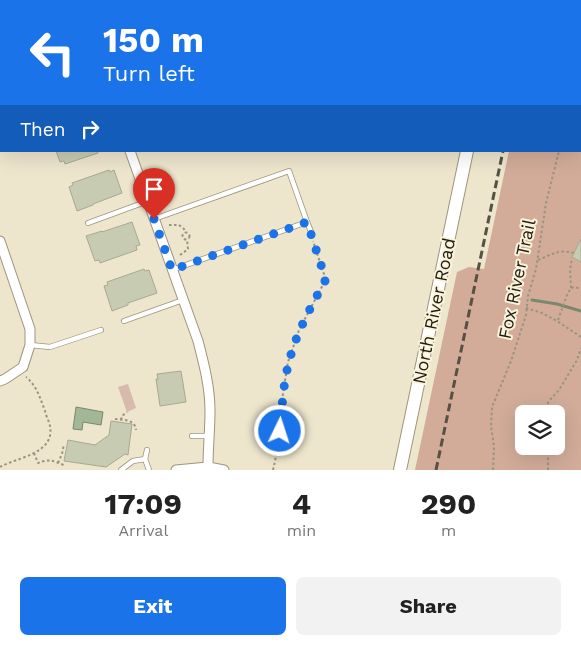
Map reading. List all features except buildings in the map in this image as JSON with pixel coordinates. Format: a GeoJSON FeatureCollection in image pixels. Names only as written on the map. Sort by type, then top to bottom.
{"type":"FeatureCollection","features":[{"type":"Feature","properties":{"kind":"main road","name":"North River Road"},"geometry":{"type":"LineString","coordinates":[[400,470],[468,152]]}},
{"type":"Feature","properties":{"kind":"street"},"geometry":{"type":"LineString","coordinates":[[130,152],[198,341],[206,374],[210,411],[208,467]]}},
{"type":"Feature","properties":{"kind":"street"},"geometry":{"type":"LineString","coordinates":[[0,241],[30,329],[30,346],[23,368],[0,381]]}},
{"type":"Feature","properties":{"kind":"street"},"geometry":{"type":"LineString","coordinates":[[176,470],[208,467],[224,470]]}},
{"type":"Feature","properties":{"kind":"lane"},"geometry":{"type":"LineString","coordinates":[[154,219],[288,171],[312,234]]}},
{"type":"Feature","properties":{"kind":"lane"},"geometry":{"type":"LineString","coordinates":[[88,222],[148,201]]}},
{"type":"Feature","properties":{"kind":"lane"},"geometry":{"type":"LineString","coordinates":[[172,270],[307,222]]}},
{"type":"Feature","properties":{"kind":"lane"},"geometry":{"type":"LineString","coordinates":[[124,321],[183,300]]}},
{"type":"Feature","properties":{"kind":"lane"},"geometry":{"type":"LineString","coordinates":[[30,346],[50,347],[101,330]]}},
{"type":"Feature","properties":{"kind":"lane"},"geometry":{"type":"LineString","coordinates":[[192,436],[209,436]]}},
{"type":"Feature","properties":{"kind":"lane"},"geometry":{"type":"LineString","coordinates":[[147,450],[145,459],[149,470]]}},
{"type":"Feature","properties":{"kind":"lane"},"geometry":{"type":"LineString","coordinates":[[121,470],[133,461],[145,459]]}},
{"type":"Feature","properties":{"kind":"path","name":"Fox River Trail"},"geometry":{"type":"LineString","coordinates":[[493,470],[492,407],[511,361],[526,315],[526,308],[538,261],[546,203],[559,152]]}},
{"type":"Feature","properties":{"kind":"path"},"geometry":{"type":"LineString","coordinates":[[169,225],[179,225],[184,229],[183,237],[187,239],[188,249],[184,254],[180,255]]}},
{"type":"Feature","properties":{"kind":"path"},"geometry":{"type":"LineString","coordinates":[[273,470],[279,443],[288,362],[299,330],[325,281],[312,234]]}},
{"type":"Feature","properties":{"kind":"path"},"geometry":{"type":"LineString","coordinates":[[538,261],[559,251],[574,253]]}},
{"type":"Feature","properties":{"kind":"path"},"geometry":{"type":"LineString","coordinates":[[557,321],[571,288],[570,270],[572,258]]}},
{"type":"Feature","properties":{"kind":"path"},"geometry":{"type":"LineString","coordinates":[[571,288],[581,289]]}},
{"type":"Feature","properties":{"kind":"path"},"geometry":{"type":"LineString","coordinates":[[526,308],[542,313],[557,321],[581,338]]}},
{"type":"Feature","properties":{"kind":"path"},"geometry":{"type":"LineString","coordinates":[[548,405],[548,402],[559,390],[577,360],[581,348]]}},
{"type":"Feature","properties":{"kind":"path"},"geometry":{"type":"LineString","coordinates":[[0,467],[41,450],[47,444],[50,435],[50,426],[36,387],[19,370]]}},
{"type":"Feature","properties":{"kind":"path"},"geometry":{"type":"LineString","coordinates":[[121,420],[122,416],[127,412]]}},
{"type":"Feature","properties":{"kind":"path"},"geometry":{"type":"LineString","coordinates":[[115,419],[132,422],[136,430]]}},
{"type":"Feature","properties":{"kind":"path"},"geometry":{"type":"LineString","coordinates":[[58,463],[64,444]]}},
{"type":"Feature","properties":{"kind":"path"},"geometry":{"type":"LineString","coordinates":[[34,453],[38,463],[50,460],[64,465]]}},
{"type":"Feature","properties":{"kind":"path"},"geometry":{"type":"LineString","coordinates":[[548,455],[548,470]]}},
{"type":"Feature","properties":{"kind":"shaded area"},"geometry":{"type":"Polygon","coordinates":[[[509,152],[581,152],[581,470],[415,470],[457,272],[469,267],[484,269],[509,152]]]}},
{"type":"Feature","properties":{"kind":"shaded area"},"geometry":{"type":"Polygon","coordinates":[[[128,384],[136,408],[127,412],[118,387],[128,384]]]}},
{"type":"Feature","properties":{"kind":"shaded area"},"geometry":{"type":"Polygon","coordinates":[[[76,407],[103,412],[101,425],[83,422],[82,430],[73,429],[76,407]]]}},
{"type":"Feature","properties":{"kind":"waterway"},"geometry":{"type":"LineString","coordinates":[[532,300],[557,304],[581,311]]}},
{"type":"Feature","properties":{"kind":"railway"},"geometry":{"type":"LineString","coordinates":[[436,470],[503,152]]}},
{"type":"Feature","properties":{"kind":"route"},"geometry":{"type":"LineString","coordinates":[[154,219],[172,270],[307,222],[325,281],[299,330],[288,362],[280,431]]}}]}
